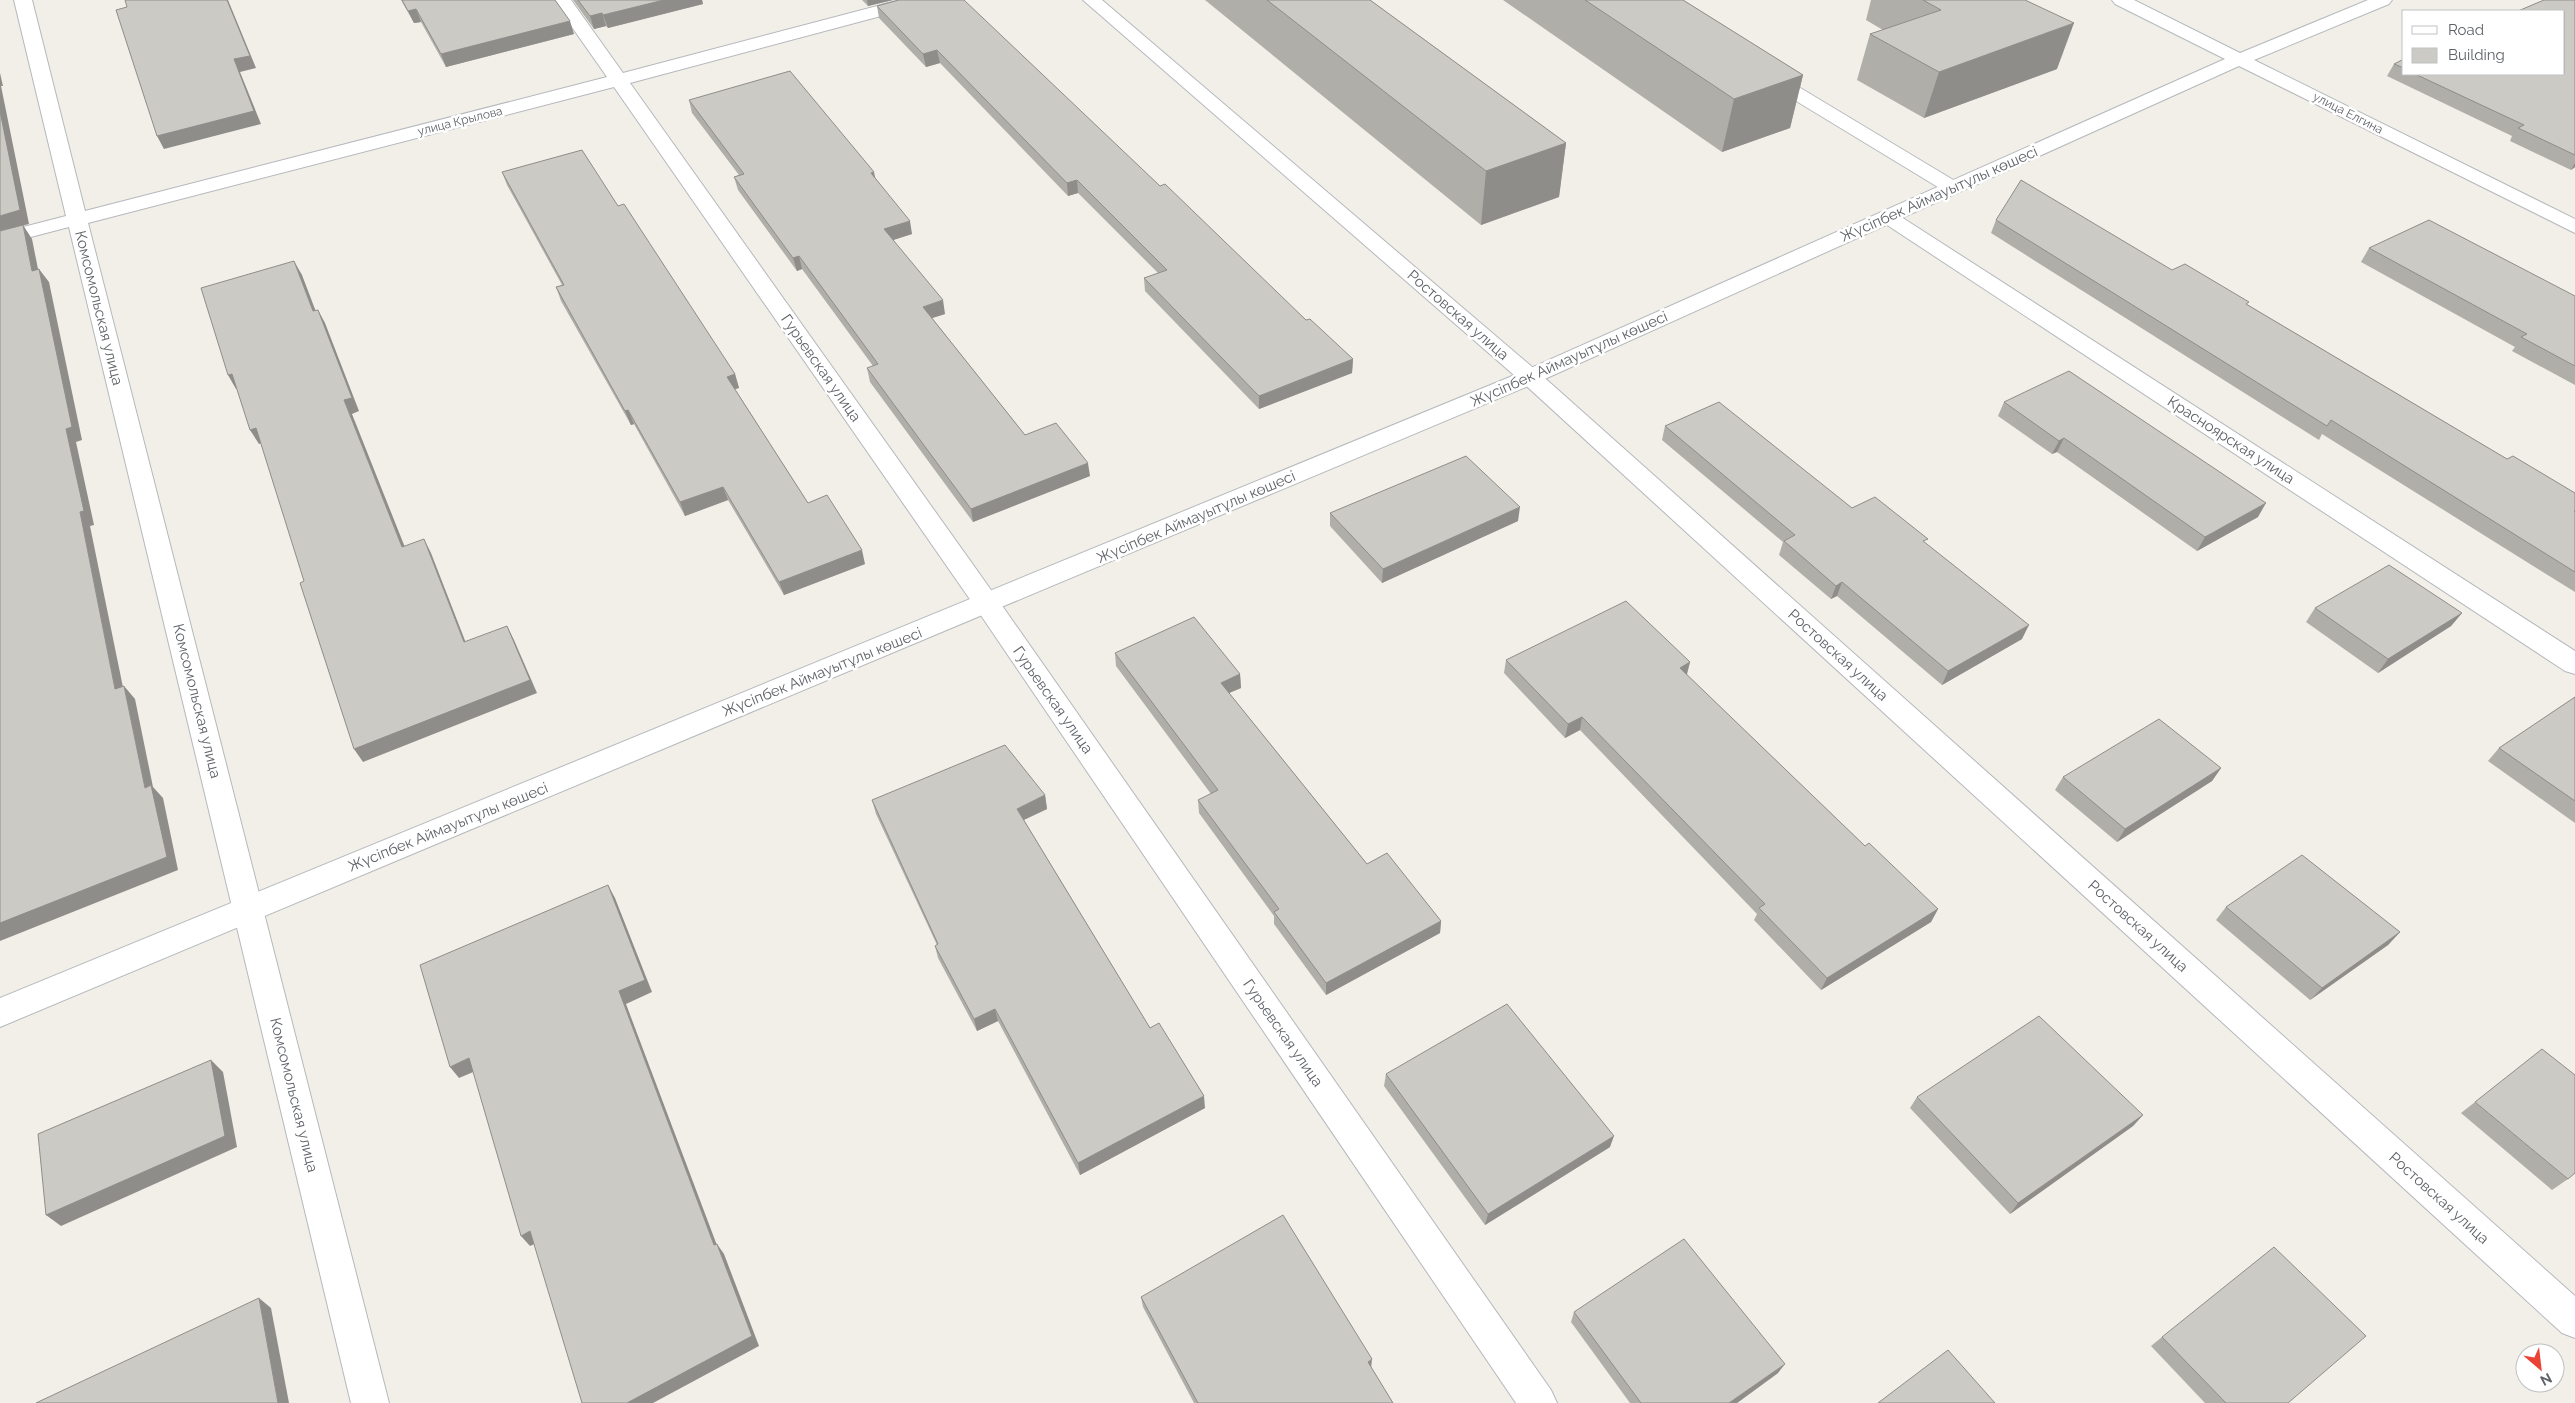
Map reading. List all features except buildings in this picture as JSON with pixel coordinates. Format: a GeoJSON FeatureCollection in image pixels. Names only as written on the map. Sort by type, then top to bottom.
{"type":"FeatureCollection","features":[{"type":"Feature","properties":{"kind":"street","name":"Комсомольская улица"},"geometry":{"type":"LineString","coordinates":[[23,0],[370,1403]]}},
{"type":"Feature","properties":{"kind":"street","name":"Гурьевская улица"},"geometry":{"type":"LineString","coordinates":[[562,0],[987,604],[1538,1403]]}},
{"type":"Feature","properties":{"kind":"street","name":"улица Крылова"},"geometry":{"type":"LineString","coordinates":[[0,239],[619,80],[920,0]]}},
{"type":"Feature","properties":{"kind":"street","name":"Ростовская улица"},"geometry":{"type":"LineString","coordinates":[[1092,0],[1530,377],[2575,1320]]}},
{"type":"Feature","properties":{"kind":"street","name":"улица Елгина"},"geometry":{"type":"LineString","coordinates":[[2121,0],[2575,227]]}},
{"type":"Feature","properties":{"kind":"street","name":"Жүсіпбек Аймауытұлы көшесі"},"geometry":{"type":"LineString","coordinates":[[0,1014],[248,909],[987,604],[1530,377],[2240,59],[2383,0]]}},
{"type":"Feature","properties":{"kind":"street"},"geometry":{"type":"LineString","coordinates":[[1750,66],[1953,188]]}},
{"type":"Feature","properties":{"kind":"street","name":"Красноярская улица"},"geometry":{"type":"LineString","coordinates":[[1888,217],[2575,664]]}}]}
